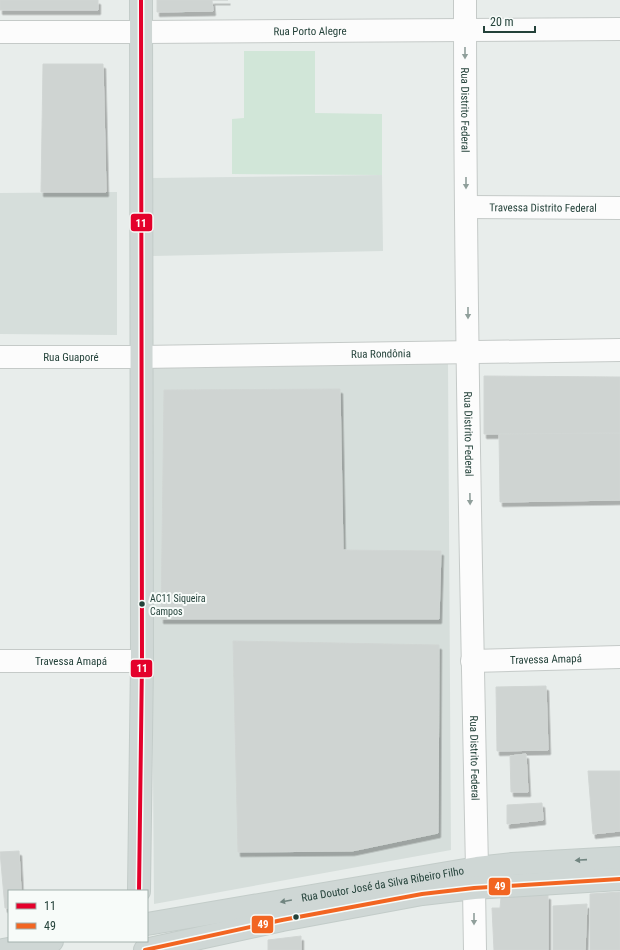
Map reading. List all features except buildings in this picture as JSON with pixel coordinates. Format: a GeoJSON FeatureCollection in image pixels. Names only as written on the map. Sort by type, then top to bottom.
{"type":"FeatureCollection","features":[{"type":"Feature","properties":{"kind":"main road"},"geometry":{"type":"LineString","coordinates":[[139,890],[142,661],[141,0]]}},
{"type":"Feature","properties":{"kind":"main road","name":"Rua Doutor José da Silva Ribeiro Filho"},"geometry":{"type":"LineString","coordinates":[[145,950],[282,920],[422,894],[476,878],[512,864],[620,858]]}},
{"type":"Feature","properties":{"kind":"main road","name":"Rua Doutor José da Silva Ribeiro Filho"},"geometry":{"type":"LineString","coordinates":[[148,924],[476,878],[620,879]]}},
{"type":"Feature","properties":{"kind":"main road"},"geometry":{"type":"LineString","coordinates":[[3,950],[47,942]]}},
{"type":"Feature","properties":{"kind":"street","name":"Rua Distrito Federal"},"geometry":{"type":"LineString","coordinates":[[465,0],[466,207],[476,878],[475,950]]}},
{"type":"Feature","properties":{"kind":"street","name":"Rua Porto Alegre"},"geometry":{"type":"LineString","coordinates":[[0,32],[620,29]]}},
{"type":"Feature","properties":{"kind":"street","name":"Travessa Distrito Federal"},"geometry":{"type":"LineString","coordinates":[[466,207],[620,208]]}},
{"type":"Feature","properties":{"kind":"street","name":"Rua Rondônia"},"geometry":{"type":"LineString","coordinates":[[141,357],[620,350]]}},
{"type":"Feature","properties":{"kind":"street","name":"Rua Guaporé"},"geometry":{"type":"LineString","coordinates":[[0,357],[141,357]]}},
{"type":"Feature","properties":{"kind":"street","name":"Travessa Amapá"},"geometry":{"type":"LineString","coordinates":[[472,661],[620,657]]}},
{"type":"Feature","properties":{"kind":"street","name":"Travessa Amapá"},"geometry":{"type":"LineString","coordinates":[[0,661],[142,661]]}},
{"type":"Feature","properties":{"kind":"shaded area"},"geometry":{"type":"Polygon","coordinates":[[[382,175],[383,251],[153,256],[152,178],[382,175]]]}},
{"type":"Feature","properties":{"kind":"shaded area"},"geometry":{"type":"Polygon","coordinates":[[[117,192],[117,335],[0,334],[0,193],[117,192]]]}},
{"type":"Feature","properties":{"kind":"shaded area"},"geometry":{"type":"Polygon","coordinates":[[[448,363],[451,850],[154,904],[150,368],[448,363]]]}},
{"type":"Feature","properties":{"kind":"green space"},"geometry":{"type":"Polygon","coordinates":[[[244,51],[315,51],[315,113],[382,114],[382,175],[232,174],[232,119],[244,118],[244,51]]]}},
{"type":"Feature","properties":{"kind":"transit line","name":"11"},"geometry":{"type":"LineString","coordinates":[[139,890],[142,661],[141,0]]}},
{"type":"Feature","properties":{"kind":"transit line","name":"49"},"geometry":{"type":"LineString","coordinates":[[145,950],[282,920],[422,894],[474,888],[620,879]]}},
{"type":"Feature","properties":{"kind":"place","name":"AC11 Siqueira Campos"},"geometry":{"type":"Point","coordinates":[142,604]}}]}
